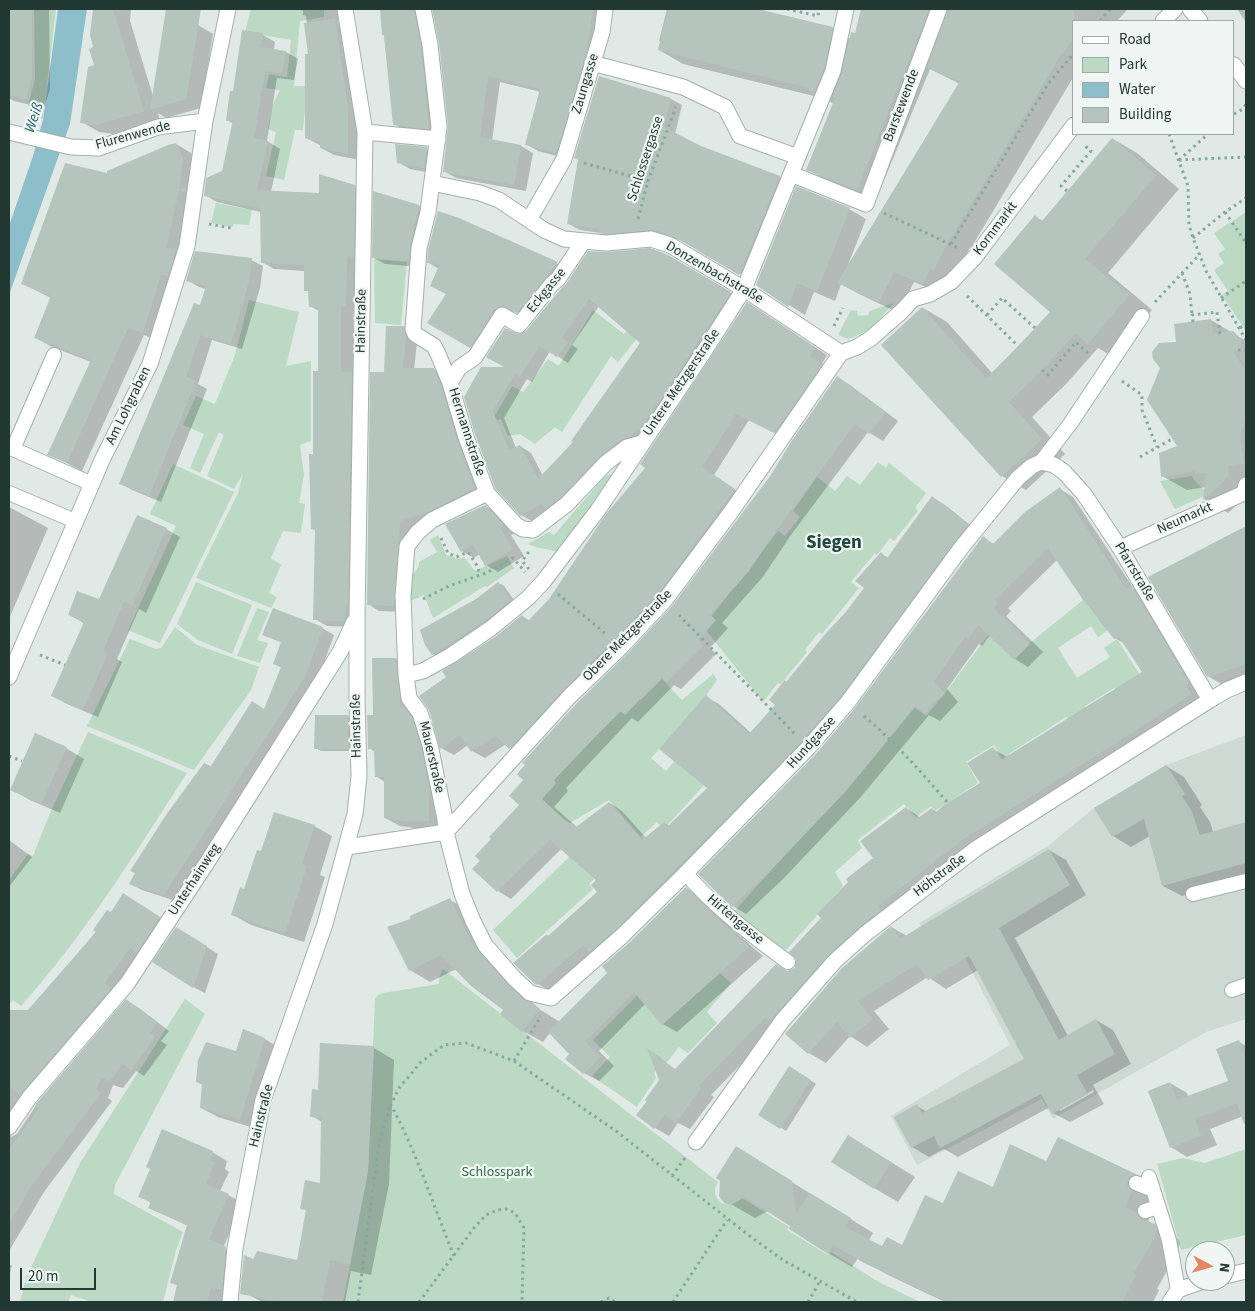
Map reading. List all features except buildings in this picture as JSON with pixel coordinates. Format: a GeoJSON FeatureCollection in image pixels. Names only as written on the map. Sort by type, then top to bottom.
{"type":"FeatureCollection","features":[{"type":"Feature","properties":{"kind":"street"},"geometry":{"type":"LineString","coordinates":[[205,121],[228,9]]}},
{"type":"Feature","properties":{"kind":"street","name":"Hainstraße"},"geometry":{"type":"LineString","coordinates":[[230,1302],[235,1248],[263,1100],[325,924],[355,814],[359,776],[356,702],[365,132],[345,9]]}},
{"type":"Feature","properties":{"kind":"street"},"geometry":{"type":"LineString","coordinates":[[423,9],[430,45],[438,126],[432,183]]}},
{"type":"Feature","properties":{"kind":"street","name":"Zaungasse"},"geometry":{"type":"LineString","coordinates":[[529,220],[564,160],[602,32],[605,9]]}},
{"type":"Feature","properties":{"kind":"street","name":"Untere Metzgerstraße"},"geometry":{"type":"LineString","coordinates":[[406,675],[423,671],[450,656],[490,629],[540,585],[598,510],[744,289],[833,71],[846,9]]}},
{"type":"Feature","properties":{"kind":"street","name":"Barstewende"},"geometry":{"type":"LineString","coordinates":[[866,204],[939,9]]}},
{"type":"Feature","properties":{"kind":"street"},"geometry":{"type":"LineString","coordinates":[[1164,20],[1176,9]]}},
{"type":"Feature","properties":{"kind":"street"},"geometry":{"type":"LineString","coordinates":[[1190,9],[1199,20]]}},
{"type":"Feature","properties":{"kind":"street"},"geometry":{"type":"LineString","coordinates":[[592,63],[683,87],[725,107],[740,136],[798,157]]}},
{"type":"Feature","properties":{"kind":"street"},"geometry":{"type":"LineString","coordinates":[[1235,66],[1246,81]]}},
{"type":"Feature","properties":{"kind":"street","name":"Flurenwende"},"geometry":{"type":"LineString","coordinates":[[9,132],[72,146],[99,148],[158,127],[205,121]]}},
{"type":"Feature","properties":{"kind":"street","name":"Am Lohgraben"},"geometry":{"type":"LineString","coordinates":[[9,678],[92,484],[150,364],[187,246],[205,121]]}},
{"type":"Feature","properties":{"kind":"street","name":"Kornmarkt"},"geometry":{"type":"LineString","coordinates":[[841,353],[857,347],[870,339],[913,299],[930,294],[952,282],[975,257],[1072,128]]}},
{"type":"Feature","properties":{"kind":"street"},"geometry":{"type":"LineString","coordinates":[[365,132],[438,139]]}},
{"type":"Feature","properties":{"kind":"street"},"geometry":{"type":"LineString","coordinates":[[791,174],[866,204]]}},
{"type":"Feature","properties":{"kind":"street","name":"Donzenbachstraße"},"geometry":{"type":"LineString","coordinates":[[432,183],[480,193],[499,200],[544,230],[564,239],[606,243],[651,240],[670,245],[744,289],[841,353]]}},
{"type":"Feature","properties":{"kind":"street","name":"Hermannstraße"},"geometry":{"type":"LineString","coordinates":[[432,183],[428,212],[419,248],[412,329],[415,334],[434,346],[450,383],[466,437],[487,493],[516,525],[523,529],[533,530],[567,504],[606,463],[627,447],[642,443]]}},
{"type":"Feature","properties":{"kind":"street","name":"Eckgasse"},"geometry":{"type":"LineString","coordinates":[[450,383],[460,368],[475,357],[502,315],[519,326],[558,279],[583,242]]}},
{"type":"Feature","properties":{"kind":"street","name":"Obere Metzgerstraße"},"geometry":{"type":"LineString","coordinates":[[446,832],[570,696],[621,647],[664,600],[720,527],[841,353]]}},
{"type":"Feature","properties":{"kind":"street","name":"Pfarrstraße"},"geometry":{"type":"LineString","coordinates":[[1042,462],[1054,465],[1074,482],[1120,548],[1210,700]]}},
{"type":"Feature","properties":{"kind":"street","name":"Hundgasse"},"geometry":{"type":"LineString","coordinates":[[552,998],[622,936],[686,874],[808,748],[848,702],[961,548],[1018,478],[1032,466],[1042,462]]}},
{"type":"Feature","properties":{"kind":"street","name":"Neumarkt"},"geometry":{"type":"LineString","coordinates":[[1120,548],[1245,492]]}},
{"type":"Feature","properties":{"kind":"street","name":"Mauerstraße"},"geometry":{"type":"LineString","coordinates":[[487,493],[432,520],[418,532],[407,546],[403,609],[406,675],[409,698],[420,713],[430,745],[446,832],[462,894],[485,945],[530,993],[552,998]]}},
{"type":"Feature","properties":{"kind":"street","name":"Unterhainweg"},"geometry":{"type":"LineString","coordinates":[[9,1127],[29,1098],[127,984],[208,861],[340,652],[357,616]]}},
{"type":"Feature","properties":{"kind":"street","name":"Höhstraße"},"geometry":{"type":"LineString","coordinates":[[696,1142],[782,1022],[835,961],[865,934],[977,848],[1210,700],[1246,682]]}},
{"type":"Feature","properties":{"kind":"street"},"geometry":{"type":"LineString","coordinates":[[346,847],[446,832]]}},
{"type":"Feature","properties":{"kind":"lane"},"geometry":{"type":"LineString","coordinates":[[1042,462],[1070,424],[1142,316]]}},
{"type":"Feature","properties":{"kind":"lane"},"geometry":{"type":"LineString","coordinates":[[54,355],[13,449],[92,484]]}},
{"type":"Feature","properties":{"kind":"lane"},"geometry":{"type":"LineString","coordinates":[[9,493],[75,522]]}},
{"type":"Feature","properties":{"kind":"lane","name":"Hirtengasse"},"geometry":{"type":"LineString","coordinates":[[686,874],[705,896],[746,931],[788,962]]}},
{"type":"Feature","properties":{"kind":"lane"},"geometry":{"type":"LineString","coordinates":[[1193,894],[1246,881]]}},
{"type":"Feature","properties":{"kind":"lane"},"geometry":{"type":"LineString","coordinates":[[1232,990],[1246,985]]}},
{"type":"Feature","properties":{"kind":"lane"},"geometry":{"type":"LineString","coordinates":[[1136,1183],[1151,1184],[1152,1209],[1169,1240],[1174,1296]]}},
{"type":"Feature","properties":{"kind":"path"},"geometry":{"type":"LineString","coordinates":[[787,9],[818,16],[820,9]]}},
{"type":"Feature","properties":{"kind":"path"},"geometry":{"type":"LineString","coordinates":[[1101,20],[1110,9]]}},
{"type":"Feature","properties":{"kind":"path"},"geometry":{"type":"LineString","coordinates":[[866,204],[949,244],[1048,84],[1072,55]]}},
{"type":"Feature","properties":{"kind":"path","name":"Schlossergasse"},"geometry":{"type":"LineString","coordinates":[[638,240],[638,222],[648,180],[683,87]]}},
{"type":"Feature","properties":{"kind":"path"},"geometry":{"type":"LineString","coordinates":[[1235,113],[1243,109],[1246,104]]}},
{"type":"Feature","properties":{"kind":"path"},"geometry":{"type":"LineString","coordinates":[[1169,135],[1188,186],[1190,225],[1193,238],[1206,271],[1246,340]]}},
{"type":"Feature","properties":{"kind":"path"},"geometry":{"type":"LineString","coordinates":[[1179,160],[1207,135]]}},
{"type":"Feature","properties":{"kind":"path"},"geometry":{"type":"LineString","coordinates":[[1066,191],[1061,186],[1091,151]]}},
{"type":"Feature","properties":{"kind":"path"},"geometry":{"type":"LineString","coordinates":[[1179,160],[1246,157]]}},
{"type":"Feature","properties":{"kind":"path"},"geometry":{"type":"LineString","coordinates":[[564,160],[592,164],[648,180]]}},
{"type":"Feature","properties":{"kind":"path"},"geometry":{"type":"LineString","coordinates":[[1193,238],[1246,198]]}},
{"type":"Feature","properties":{"kind":"path"},"geometry":{"type":"LineString","coordinates":[[1225,212],[1246,244]]}},
{"type":"Feature","properties":{"kind":"path"},"geometry":{"type":"LineString","coordinates":[[1142,316],[1200,254]]}},
{"type":"Feature","properties":{"kind":"path"},"geometry":{"type":"LineString","coordinates":[[1182,273],[1190,294],[1193,322]]}},
{"type":"Feature","properties":{"kind":"path"},"geometry":{"type":"LineString","coordinates":[[1221,298],[1246,281]]}},
{"type":"Feature","properties":{"kind":"path"},"geometry":{"type":"LineString","coordinates":[[952,282],[1018,346]]}},
{"type":"Feature","properties":{"kind":"path"},"geometry":{"type":"LineString","coordinates":[[987,315],[1002,298],[1035,328]]}},
{"type":"Feature","properties":{"kind":"path"},"geometry":{"type":"LineString","coordinates":[[1192,315],[1217,312],[1220,334]]}},
{"type":"Feature","properties":{"kind":"path"},"geometry":{"type":"LineString","coordinates":[[1240,328],[1246,324]]}},
{"type":"Feature","properties":{"kind":"path"},"geometry":{"type":"LineString","coordinates":[[1042,370],[1048,375],[1076,342],[1089,354]]}},
{"type":"Feature","properties":{"kind":"path"},"geometry":{"type":"LineString","coordinates":[[1238,350],[1246,350]]}},
{"type":"Feature","properties":{"kind":"path"},"geometry":{"type":"LineString","coordinates":[[1142,395],[1142,410],[1157,447]]}},
{"type":"Feature","properties":{"kind":"path"},"geometry":{"type":"LineString","coordinates":[[1140,457],[1172,439]]}},
{"type":"Feature","properties":{"kind":"path"},"geometry":{"type":"LineString","coordinates":[[439,535],[448,553],[456,557],[468,552],[478,566],[479,575]]}},
{"type":"Feature","properties":{"kind":"path"},"geometry":{"type":"LineString","coordinates":[[522,561],[530,549]]}},
{"type":"Feature","properties":{"kind":"path"},"geometry":{"type":"LineString","coordinates":[[403,609],[450,586],[498,568],[513,558],[540,585],[621,647]]}},
{"type":"Feature","properties":{"kind":"path"},"geometry":{"type":"LineString","coordinates":[[682,618],[808,748]]}},
{"type":"Feature","properties":{"kind":"path"},"geometry":{"type":"LineString","coordinates":[[848,702],[888,736],[948,803]]}},
{"type":"Feature","properties":{"kind":"path"},"geometry":{"type":"LineString","coordinates":[[9,756],[22,761]]}},
{"type":"Feature","properties":{"kind":"path"},"geometry":{"type":"LineString","coordinates":[[514,1061],[535,1027]]}},
{"type":"Feature","properties":{"kind":"path"},"geometry":{"type":"LineString","coordinates":[[358,1302],[379,1143],[391,1105],[399,1088],[421,1062],[444,1045],[466,1043],[514,1061],[616,1131],[727,1220],[783,1260],[856,1302]]}},
{"type":"Feature","properties":{"kind":"path"},"geometry":{"type":"LineString","coordinates":[[391,1105],[427,1185],[454,1256]]}},
{"type":"Feature","properties":{"kind":"path"},"geometry":{"type":"LineString","coordinates":[[419,1302],[474,1228],[486,1215],[497,1210],[506,1209],[515,1213],[524,1228],[522,1302]]}},
{"type":"Feature","properties":{"kind":"path"},"geometry":{"type":"LineString","coordinates":[[673,1302],[727,1220]]}},
{"type":"Feature","properties":{"kind":"path"},"geometry":{"type":"LineString","coordinates":[[808,1302],[820,1281]]}},
{"type":"Feature","properties":{"kind":"path"},"geometry":{"type":"LineString","coordinates":[[602,1302],[609,1298],[615,1302]]}},
{"type":"Feature","properties":{"kind":"shaded area"},"geometry":{"type":"Polygon","coordinates":[[[1246,735],[1246,1019],[1206,1032],[1053,1119],[1042,1099],[917,1165],[891,1116],[1010,1045],[963,954],[945,966],[919,923],[1048,846],[1094,808],[1166,765],[1246,735]]]}},
{"type":"Feature","properties":{"kind":"green space"},"geometry":{"type":"Polygon","coordinates":[[[34,9],[56,9],[43,119],[28,117],[32,107],[28,106],[35,78],[34,9]]]}},
{"type":"Feature","properties":{"kind":"green space"},"geometry":{"type":"Polygon","coordinates":[[[251,9],[324,9],[324,17],[300,21],[294,86],[306,86],[303,130],[295,130],[284,180],[266,176],[276,132],[268,129],[273,104],[280,90],[266,88],[269,74],[287,77],[291,40],[245,32],[251,9]]]}},
{"type":"Feature","properties":{"kind":"green space"},"geometry":{"type":"Polygon","coordinates":[[[216,203],[252,210],[249,225],[234,224],[233,227],[211,223],[216,203]]]}},
{"type":"Feature","properties":{"kind":"green space"},"geometry":{"type":"Polygon","coordinates":[[[1246,212],[1246,331],[1222,295],[1228,291],[1214,270],[1224,263],[1218,254],[1225,249],[1214,233],[1246,212]]]}},
{"type":"Feature","properties":{"kind":"green space"},"geometry":{"type":"Polygon","coordinates":[[[408,250],[401,325],[375,323],[374,259],[398,261],[408,250]]]}},
{"type":"Feature","properties":{"kind":"green space"},"geometry":{"type":"Polygon","coordinates":[[[249,300],[299,312],[286,366],[311,361],[311,441],[300,445],[304,475],[299,503],[305,504],[301,533],[283,531],[271,558],[281,565],[269,593],[277,597],[271,608],[196,578],[238,493],[243,474],[234,489],[207,476],[224,435],[219,432],[200,473],[190,468],[204,434],[183,425],[196,396],[215,404],[235,355],[249,300]]]}},
{"type":"Feature","properties":{"kind":"green space"},"geometry":{"type":"Polygon","coordinates":[[[894,303],[872,327],[861,334],[848,339],[838,335],[851,310],[857,311],[858,316],[869,315],[869,311],[894,303]]]}},
{"type":"Feature","properties":{"kind":"green space"},"geometry":{"type":"Polygon","coordinates":[[[593,310],[624,334],[629,329],[638,337],[618,362],[611,356],[562,432],[555,427],[535,444],[520,434],[508,436],[501,419],[478,429],[496,414],[512,386],[523,392],[548,359],[559,366],[593,310]]]}},
{"type":"Feature","properties":{"kind":"green space"},"geometry":{"type":"Polygon","coordinates":[[[878,462],[886,468],[889,463],[926,493],[915,508],[918,511],[894,541],[890,538],[877,555],[875,553],[851,582],[859,588],[822,634],[819,632],[805,650],[807,652],[781,684],[778,683],[763,702],[705,629],[711,617],[778,531],[785,536],[800,517],[793,511],[817,477],[835,491],[847,476],[860,485],[878,462]]]}},
{"type":"Feature","properties":{"kind":"green space"},"geometry":{"type":"Polygon","coordinates":[[[173,464],[234,492],[160,643],[128,630],[176,526],[150,514],[173,464]]]}},
{"type":"Feature","properties":{"kind":"green space"},"geometry":{"type":"Polygon","coordinates":[[[610,474],[614,476],[613,479],[557,552],[528,544],[549,532],[554,535],[605,476],[610,474]]]}},
{"type":"Feature","properties":{"kind":"green space"},"geometry":{"type":"Polygon","coordinates":[[[1192,476],[1207,495],[1175,509],[1160,481],[1192,476]]]}},
{"type":"Feature","properties":{"kind":"green space"},"geometry":{"type":"Polygon","coordinates":[[[438,535],[446,555],[459,559],[464,557],[475,571],[507,556],[514,568],[487,587],[485,586],[433,618],[424,595],[410,601],[412,576],[419,566],[419,562],[437,552],[430,540],[438,535]]]}},
{"type":"Feature","properties":{"kind":"green space"},"geometry":{"type":"Polygon","coordinates":[[[196,582],[252,605],[232,654],[198,640],[177,624],[196,582]]]}},
{"type":"Feature","properties":{"kind":"green space"},"geometry":{"type":"Polygon","coordinates":[[[1083,600],[1098,619],[1103,616],[1111,628],[1098,637],[1091,626],[1058,648],[1077,678],[1110,657],[1104,648],[1117,639],[1140,675],[1118,692],[1114,688],[1085,706],[1088,711],[1068,720],[1066,717],[1009,754],[1013,761],[1006,765],[994,745],[966,762],[978,783],[935,811],[931,806],[916,817],[904,804],[858,840],[862,848],[835,872],[843,886],[786,950],[731,915],[845,788],[913,706],[926,716],[989,634],[1014,659],[1030,643],[1083,600]]]}},
{"type":"Feature","properties":{"kind":"green space"},"geometry":{"type":"Polygon","coordinates":[[[257,608],[269,612],[257,640],[268,643],[260,663],[237,656],[257,608]]]}},
{"type":"Feature","properties":{"kind":"green space"},"geometry":{"type":"Polygon","coordinates":[[[175,627],[197,645],[259,667],[251,690],[194,770],[87,726],[130,639],[156,649],[161,648],[175,627]]]}},
{"type":"Feature","properties":{"kind":"green space"},"geometry":{"type":"Polygon","coordinates":[[[713,674],[717,680],[705,697],[651,758],[666,771],[686,748],[715,773],[664,829],[657,822],[641,837],[609,800],[570,823],[558,816],[540,800],[555,785],[550,780],[637,696],[641,700],[662,679],[682,700],[713,674]]]}},
{"type":"Feature","properties":{"kind":"green space"},"geometry":{"type":"Polygon","coordinates":[[[88,732],[187,773],[108,893],[67,950],[21,1006],[13,1000],[9,1004],[9,880],[28,854],[33,856],[50,813],[88,732]]]}},
{"type":"Feature","properties":{"kind":"green space"},"geometry":{"type":"Polygon","coordinates":[[[586,841],[623,852],[589,884],[593,889],[517,958],[493,930],[586,841]]]}},
{"type":"Feature","properties":{"kind":"green space"},"geometry":{"type":"Polygon","coordinates":[[[702,957],[731,983],[707,1012],[717,1023],[688,1053],[679,1047],[664,1066],[656,1070],[654,1073],[656,1078],[637,1107],[592,1076],[610,1057],[593,1040],[669,963],[702,957]]]}},
{"type":"Feature","properties":{"kind":"green space","name":"Schlosspark"},"geometry":{"type":"Polygon","coordinates":[[[443,969],[718,1182],[715,1193],[720,1202],[724,1204],[736,1203],[742,1198],[789,1227],[787,1230],[828,1255],[831,1252],[877,1281],[920,1302],[343,1302],[368,1171],[375,999],[383,993],[439,984],[439,977],[443,969]]]}},
{"type":"Feature","properties":{"kind":"green space"},"geometry":{"type":"Polygon","coordinates":[[[185,999],[205,1014],[115,1185],[114,1194],[183,1232],[176,1250],[163,1302],[91,1302],[71,1295],[68,1302],[20,1302],[27,1276],[80,1163],[185,999]]]}},
{"type":"Feature","properties":{"kind":"green space"},"geometry":{"type":"Polygon","coordinates":[[[1246,1149],[1246,1235],[1220,1241],[1185,1241],[1185,1249],[1181,1250],[1157,1164],[1183,1158],[1205,1163],[1246,1149]]]}},
{"type":"Feature","properties":{"kind":"water"},"geometry":{"type":"Polygon","coordinates":[[[58,9],[87,9],[70,124],[9,295],[9,226],[43,120],[58,9]]]}},
{"type":"Feature","properties":{"kind":"district","name":"Siegen"},"geometry":{"type":"Point","coordinates":[834,544]}},
{"type":"Feature","properties":{"kind":"water label","name":"Weiß"},"geometry":{"type":"Point","coordinates":[35,118]}}]}
